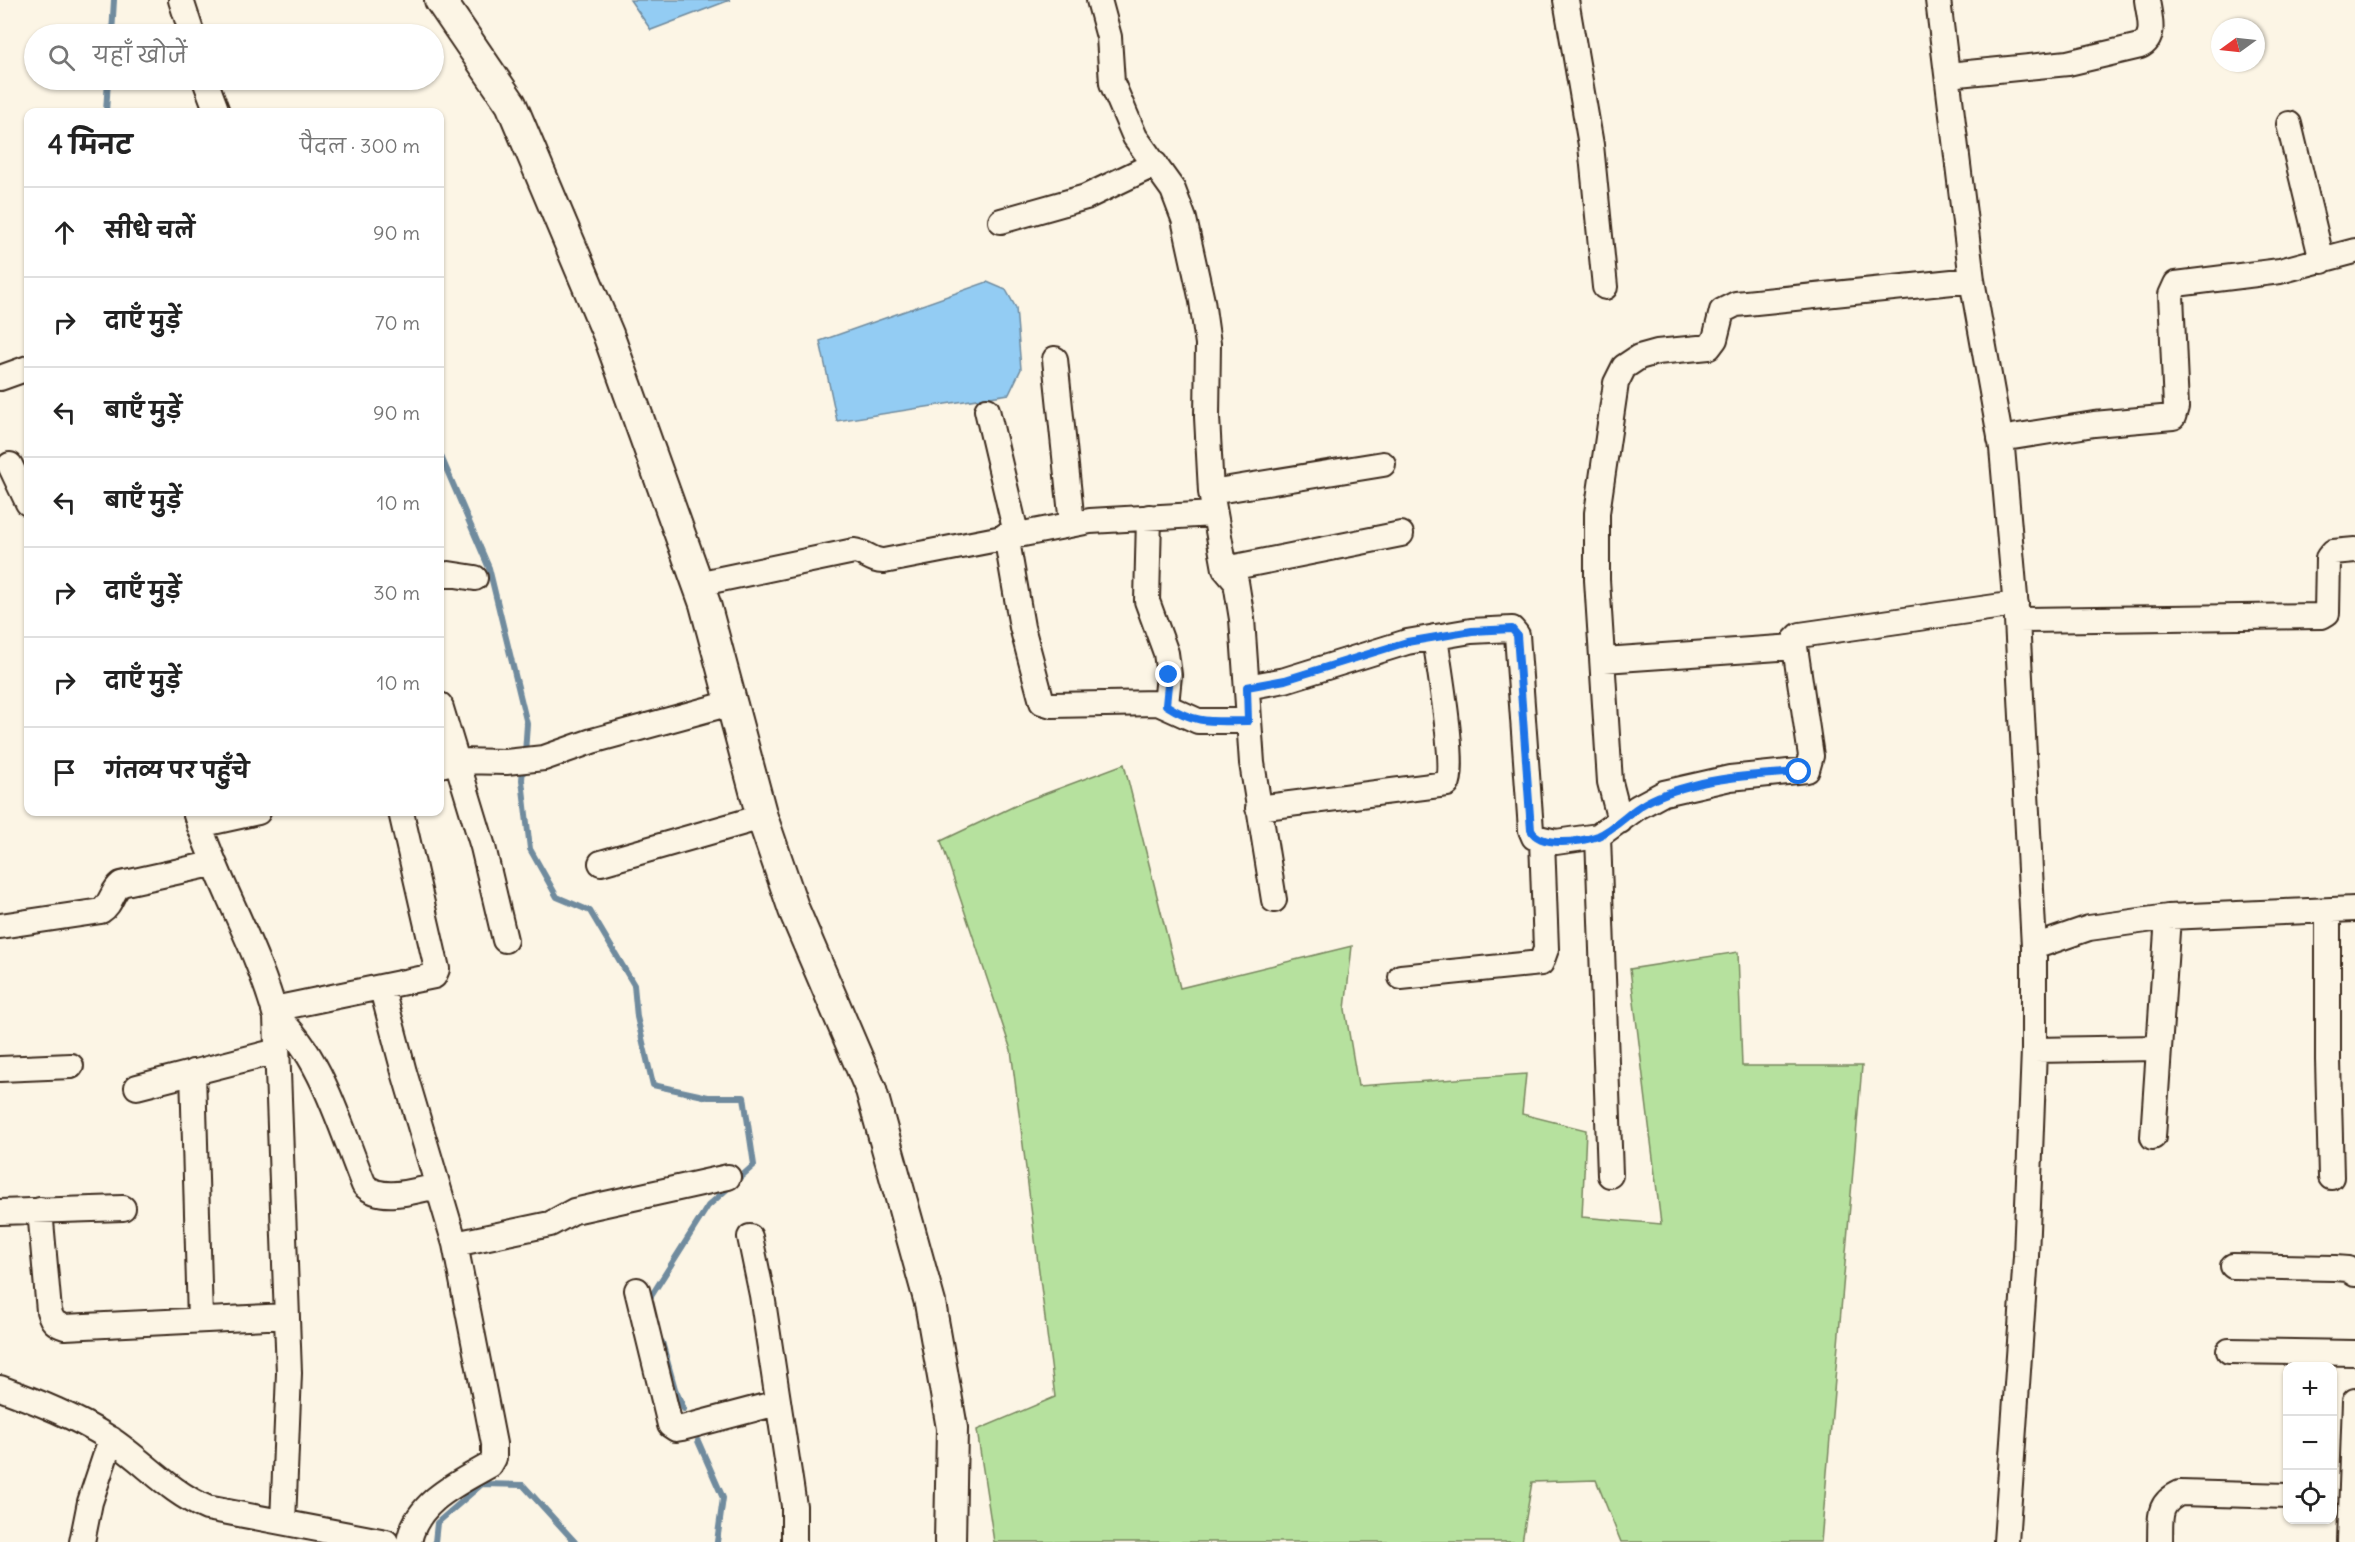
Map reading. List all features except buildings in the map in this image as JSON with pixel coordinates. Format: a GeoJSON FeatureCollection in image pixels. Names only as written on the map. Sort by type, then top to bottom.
{"type":"FeatureCollection","features":[{"type":"Feature","properties":{"kind":"street"},"geometry":{"type":"LineString","coordinates":[[181,0],[189,24]]}},
{"type":"Feature","properties":{"kind":"street"},"geometry":{"type":"LineString","coordinates":[[440,0],[511,104],[608,334],[697,584],[762,817],[794,910],[871,1090],[930,1303],[952,1428],[950,1542]]}},
{"type":"Feature","properties":{"kind":"street"},"geometry":{"type":"LineString","coordinates":[[1099,0],[1109,37],[1112,83],[1123,114],[1135,137],[1173,190],[1184,219],[1202,302],[1208,344],[1207,417],[1213,503],[1225,569],[1236,582],[1242,619],[1248,721],[1258,808],[1274,900]]}},
{"type":"Feature","properties":{"kind":"street"},"geometry":{"type":"LineString","coordinates":[[1566,0],[1591,145],[1605,287]]}},
{"type":"Feature","properties":{"kind":"street"},"geometry":{"type":"LineString","coordinates":[[1938,0],[1972,280],[2000,439],[2016,612],[2034,947],[2034,1050],[2026,1256],[2006,1542]]}},
{"type":"Feature","properties":{"kind":"street"},"geometry":{"type":"LineString","coordinates":[[1948,75],[2068,63],[2140,46],[2148,42],[2151,36],[2147,0]]}},
{"type":"Feature","properties":{"kind":"street"},"geometry":{"type":"LineString","coordinates":[[209,90],[216,108]]}},
{"type":"Feature","properties":{"kind":"street"},"geometry":{"type":"LineString","coordinates":[[2289,124],[2322,261]]}},
{"type":"Feature","properties":{"kind":"street"},"geometry":{"type":"LineString","coordinates":[[1001,221],[1086,196],[1155,164]]}},
{"type":"Feature","properties":{"kind":"street"},"geometry":{"type":"LineString","coordinates":[[2000,439],[2094,424],[2173,417],[2176,407],[2171,295],[2176,284],[2280,271],[2355,251]]}},
{"type":"Feature","properties":{"kind":"street"},"geometry":{"type":"LineString","coordinates":[[1620,821],[1610,782],[1604,660],[1597,580],[1598,513],[1614,394],[1624,367],[1639,357],[1657,352],[1709,347],[1715,339],[1722,311],[1736,304],[1972,280]]}},
{"type":"Feature","properties":{"kind":"street"},"geometry":{"type":"LineString","coordinates":[[1055,359],[1072,524]]}},
{"type":"Feature","properties":{"kind":"street"},"geometry":{"type":"LineString","coordinates":[[0,378],[24,369]]}},
{"type":"Feature","properties":{"kind":"street"},"geometry":{"type":"LineString","coordinates":[[987,410],[1011,534],[1023,627],[1042,702],[1052,705],[1109,702],[1166,705],[1182,716],[1198,721],[1248,721]]}},
{"type":"Feature","properties":{"kind":"street"},"geometry":{"type":"LineString","coordinates":[[13,463],[24,492]]}},
{"type":"Feature","properties":{"kind":"street"},"geometry":{"type":"LineString","coordinates":[[697,584],[854,550],[863,552],[877,561],[884,561],[1011,534],[1072,524],[1149,517],[1383,464]]}},
{"type":"Feature","properties":{"kind":"street"},"geometry":{"type":"LineString","coordinates":[[1149,517],[1147,600],[1166,652],[1169,675],[1166,705]]}},
{"type":"Feature","properties":{"kind":"street"},"geometry":{"type":"LineString","coordinates":[[1225,569],[1401,534]]}},
{"type":"Feature","properties":{"kind":"street"},"geometry":{"type":"LineString","coordinates":[[1247,687],[1285,680],[1407,642],[1512,629],[1517,635],[1531,830],[1534,837],[1556,842],[1598,836],[1664,793],[1730,778],[1807,770],[1811,756],[1795,640],[1810,631],[2016,612],[2322,616],[2327,613],[2329,603],[2328,558],[2333,552],[2355,550]]}},
{"type":"Feature","properties":{"kind":"street"},"geometry":{"type":"LineString","coordinates":[[444,575],[475,578]]}},
{"type":"Feature","properties":{"kind":"street"},"geometry":{"type":"LineString","coordinates":[[1258,808],[1447,784],[1450,774],[1446,717],[1435,637]]}},
{"type":"Feature","properties":{"kind":"street"},"geometry":{"type":"LineString","coordinates":[[1604,660],[1795,647]]}},
{"type":"Feature","properties":{"kind":"street"},"geometry":{"type":"LineString","coordinates":[[448,763],[506,762],[544,758],[592,741],[731,703]]}},
{"type":"Feature","properties":{"kind":"street"},"geometry":{"type":"LineString","coordinates":[[444,735],[448,763],[483,847],[505,940]]}},
{"type":"Feature","properties":{"kind":"street"},"geometry":{"type":"LineString","coordinates":[[217,816],[197,818],[212,864],[261,971],[275,1013],[289,1373],[283,1522]]}},
{"type":"Feature","properties":{"kind":"street"},"geometry":{"type":"LineString","coordinates":[[275,1013],[434,976],[437,969],[402,816]]}},
{"type":"Feature","properties":{"kind":"street"},"geometry":{"type":"LineString","coordinates":[[602,863],[762,817]]}},
{"type":"Feature","properties":{"kind":"street"},"geometry":{"type":"LineString","coordinates":[[1598,836],[1610,1175]]}},
{"type":"Feature","properties":{"kind":"street"},"geometry":{"type":"LineString","coordinates":[[1401,977],[1541,963],[1546,948],[1542,840]]}},
{"type":"Feature","properties":{"kind":"street"},"geometry":{"type":"LineString","coordinates":[[0,926],[101,911],[108,906],[115,889],[121,884],[212,864]]}},
{"type":"Feature","properties":{"kind":"street"},"geometry":{"type":"LineString","coordinates":[[2034,947],[2089,927],[2168,916],[2355,909]]}},
{"type":"Feature","properties":{"kind":"street"},"geometry":{"type":"LineString","coordinates":[[2328,911],[2331,1177]]}},
{"type":"Feature","properties":{"kind":"street"},"geometry":{"type":"LineString","coordinates":[[2153,1137],[2168,916]]}},
{"type":"Feature","properties":{"kind":"street"},"geometry":{"type":"LineString","coordinates":[[382,988],[455,1244],[494,1444],[494,1458],[490,1465],[442,1494],[424,1511],[411,1530],[409,1542]]}},
{"type":"Feature","properties":{"kind":"street"},"geometry":{"type":"LineString","coordinates":[[275,1013],[303,1046],[331,1100],[364,1185],[370,1192],[380,1194],[438,1186]]}},
{"type":"Feature","properties":{"kind":"street"},"geometry":{"type":"LineString","coordinates":[[2034,1050],[2158,1048]]}},
{"type":"Feature","properties":{"kind":"street"},"geometry":{"type":"LineString","coordinates":[[137,1087],[277,1051]]}},
{"type":"Feature","properties":{"kind":"street"},"geometry":{"type":"LineString","coordinates":[[0,1070],[71,1066]]}},
{"type":"Feature","properties":{"kind":"street"},"geometry":{"type":"LineString","coordinates":[[193,1072],[200,1320]]}},
{"type":"Feature","properties":{"kind":"street"},"geometry":{"type":"LineString","coordinates":[[455,1244],[550,1224],[574,1211],[728,1177]]}},
{"type":"Feature","properties":{"kind":"street"},"geometry":{"type":"LineString","coordinates":[[0,1212],[123,1208]]}},
{"type":"Feature","properties":{"kind":"street"},"geometry":{"type":"LineString","coordinates":[[40,1210],[49,1311],[51,1319],[56,1324],[65,1327],[286,1316]]}},
{"type":"Feature","properties":{"kind":"street"},"geometry":{"type":"LineString","coordinates":[[750,1237],[762,1295],[794,1506],[794,1542]]}},
{"type":"Feature","properties":{"kind":"street"},"geometry":{"type":"LineString","coordinates":[[2233,1266],[2335,1268],[2348,1269],[2355,1274]]}},
{"type":"Feature","properties":{"kind":"street"},"geometry":{"type":"LineString","coordinates":[[637,1290],[670,1425],[676,1429],[682,1428],[777,1403]]}},
{"type":"Feature","properties":{"kind":"street"},"geometry":{"type":"LineString","coordinates":[[2229,1351],[2355,1353]]}},
{"type":"Feature","properties":{"kind":"street"},"geometry":{"type":"LineString","coordinates":[[0,1388],[75,1418],[111,1439],[184,1498],[207,1508],[386,1542]]}},
{"type":"Feature","properties":{"kind":"street"},"geometry":{"type":"LineString","coordinates":[[2350,1542],[2346,1498],[2355,1401]]}},
{"type":"Feature","properties":{"kind":"street"},"geometry":{"type":"LineString","coordinates":[[82,1542],[90,1502],[111,1439]]}},
{"type":"Feature","properties":{"kind":"street"},"geometry":{"type":"LineString","coordinates":[[2160,1542],[2162,1508],[2168,1499],[2180,1493],[2283,1496]]}},
{"type":"Feature","properties":{"kind":"green space"},"geometry":{"type":"Polygon","coordinates":[[[1124,764],[1180,988],[1352,946],[1345,1009],[1358,1086],[1526,1074],[1522,1114],[1586,1130],[1582,1217],[1661,1224],[1630,969],[1738,952],[1742,1066],[1862,1066],[1821,1542],[1621,1542],[1596,1480],[1532,1482],[1522,1542],[994,1542],[977,1430],[1055,1397],[1011,1050],[941,841],[1023,802],[1124,764]]]}},
{"type":"Feature","properties":{"kind":"water"},"geometry":{"type":"Polygon","coordinates":[[[630,0],[730,0],[651,30],[630,0]]]}},
{"type":"Feature","properties":{"kind":"water"},"geometry":{"type":"Polygon","coordinates":[[[987,282],[1006,290],[1016,308],[1021,369],[1009,394],[837,421],[820,341],[987,282]]]}},
{"type":"Feature","properties":{"kind":"waterway"},"geometry":{"type":"LineString","coordinates":[[113,24],[114,0]]}},
{"type":"Feature","properties":{"kind":"waterway"},"geometry":{"type":"LineString","coordinates":[[106,108],[107,90]]}},
{"type":"Feature","properties":{"kind":"waterway"},"geometry":{"type":"LineString","coordinates":[[444,463],[489,568],[527,724],[525,753]]}},
{"type":"Feature","properties":{"kind":"waterway"},"geometry":{"type":"LineString","coordinates":[[523,767],[522,780],[530,849],[557,897],[590,911],[634,985],[637,1017],[653,1085],[708,1097],[744,1097],[754,1165],[708,1206],[650,1298],[651,1303]]}},
{"type":"Feature","properties":{"kind":"waterway"},"geometry":{"type":"LineString","coordinates":[[662,1342],[675,1389],[684,1409]]}},
{"type":"Feature","properties":{"kind":"waterway"},"geometry":{"type":"LineString","coordinates":[[698,1441],[723,1498],[717,1542]]}},
{"type":"Feature","properties":{"kind":"waterway"},"geometry":{"type":"LineString","coordinates":[[435,1542],[437,1523],[482,1484],[523,1485],[575,1542]]}},
{"type":"Feature","properties":{"kind":"route"},"geometry":{"type":"LineString","coordinates":[[1169,675],[1166,705],[1182,716],[1198,721],[1248,721],[1247,687],[1285,680],[1407,642],[1472,631],[1512,629],[1517,635],[1531,830],[1534,837],[1542,840],[1556,842],[1598,836],[1638,807],[1664,793],[1693,785],[1730,778],[1799,772]]}}]}
